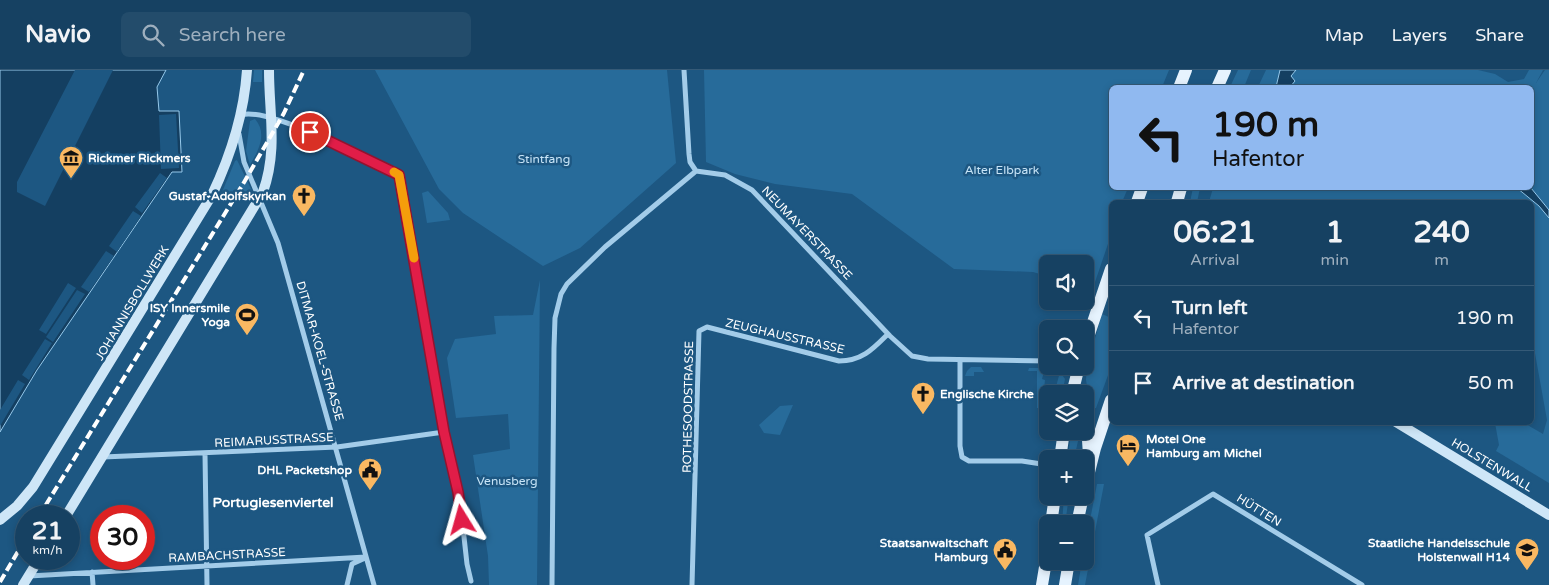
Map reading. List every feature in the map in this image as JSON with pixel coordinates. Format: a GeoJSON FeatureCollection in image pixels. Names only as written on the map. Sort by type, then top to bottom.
{"type":"FeatureCollection","features":[{"type":"Feature","properties":{"kind":"main road","name":"JOHANNISBOLLWERK"},"geometry":{"type":"LineString","coordinates":[[0,520],[17,506],[33,487],[212,196],[233,146],[241,115],[247,70]]}},
{"type":"Feature","properties":{"kind":"main road"},"geometry":{"type":"LineString","coordinates":[[73,505],[259,200],[271,166],[274,139],[269,70]]}},
{"type":"Feature","properties":{"kind":"main road"},"geometry":{"type":"LineString","coordinates":[[1180,85],[1186,70]]}},
{"type":"Feature","properties":{"kind":"main road"},"geometry":{"type":"LineString","coordinates":[[1218,85],[1221,70]]}},
{"type":"Feature","properties":{"kind":"main road"},"geometry":{"type":"LineString","coordinates":[[1218,85],[1225,70]]}},
{"type":"Feature","properties":{"kind":"main road"},"geometry":{"type":"LineString","coordinates":[[1094,320],[1109,276]]}},
{"type":"Feature","properties":{"kind":"main road"},"geometry":{"type":"LineString","coordinates":[[1094,450],[1109,406]]}},
{"type":"Feature","properties":{"kind":"main road","name":"HOLSTENWALL"},"geometry":{"type":"LineString","coordinates":[[1401,425],[1549,515]]}},
{"type":"Feature","properties":{"kind":"main road"},"geometry":{"type":"LineString","coordinates":[[1042,585],[1044,570]]}},
{"type":"Feature","properties":{"kind":"main road"},"geometry":{"type":"LineString","coordinates":[[1065,585],[1068,570]]}},
{"type":"Feature","properties":{"kind":"street"},"geometry":{"type":"LineString","coordinates":[[552,585],[554,348],[555,318],[561,294],[567,284],[601,250],[696,171],[690,162],[689,154],[684,70]]}},
{"type":"Feature","properties":{"kind":"street"},"geometry":{"type":"LineString","coordinates":[[241,115],[256,114],[302,128],[399,175],[444,432],[458,492],[467,564],[471,581]]}},
{"type":"Feature","properties":{"kind":"street","name":"DITMAR-KOEL-STRASSE"},"geometry":{"type":"LineString","coordinates":[[238,127],[244,162],[259,200],[273,226],[278,242],[374,585]]}},
{"type":"Feature","properties":{"kind":"street","name":"NEUMAYERSTRASSE"},"geometry":{"type":"LineString","coordinates":[[696,171],[725,175],[752,190],[888,334],[915,357],[960,360],[1039,361]]}},
{"type":"Feature","properties":{"kind":"street","name":"ZEUGHAUSSTRASSE"},"geometry":{"type":"LineString","coordinates":[[700,331],[707,327],[839,361],[861,358],[888,334]]}},
{"type":"Feature","properties":{"kind":"street","name":"ROTHESOODSTRASSE"},"geometry":{"type":"LineString","coordinates":[[692,585],[700,331]]}},
{"type":"Feature","properties":{"kind":"street"},"geometry":{"type":"LineString","coordinates":[[960,360],[960,446],[962,457],[969,461],[1022,461],[1039,464]]}},
{"type":"Feature","properties":{"kind":"street","name":"REIMARUSSTRASSE"},"geometry":{"type":"LineString","coordinates":[[104,457],[337,448],[444,432]]}},
{"type":"Feature","properties":{"kind":"street"},"geometry":{"type":"LineString","coordinates":[[205,454],[207,585]]}},
{"type":"Feature","properties":{"kind":"street","name":"HÜTTEN"},"geometry":{"type":"LineString","coordinates":[[1158,585],[1146,535],[1214,494],[1362,585]]}},
{"type":"Feature","properties":{"kind":"street"},"geometry":{"type":"LineString","coordinates":[[347,585],[352,564],[366,557]]}},
{"type":"Feature","properties":{"kind":"street","name":"RAMBACHSTRASSE"},"geometry":{"type":"LineString","coordinates":[[26,580],[92,572],[366,557]]}},
{"type":"Feature","properties":{"kind":"street"},"geometry":{"type":"LineString","coordinates":[[92,572],[93,585]]}},
{"type":"Feature","properties":{"kind":"green space"},"geometry":{"type":"Polygon","coordinates":[[[254,70],[262,70],[262,82],[253,82],[254,70]]]}},
{"type":"Feature","properties":{"kind":"green space","name":"Stintfang"},"geometry":{"type":"Polygon","coordinates":[[[375,70],[667,70],[676,163],[580,248],[543,266],[463,213],[439,189],[375,70]]]}},
{"type":"Feature","properties":{"kind":"green space","name":"Alter Elbpark"},"geometry":{"type":"Polygon","coordinates":[[[704,70],[1169,70],[1163,85],[1109,85],[1109,190],[1127,190],[1123,200],[1109,200],[1109,241],[1094,285],[1094,255],[1039,255],[1039,274],[954,269],[852,194],[775,184],[735,174],[706,162],[704,70]]]}},
{"type":"Feature","properties":{"kind":"green space"},"geometry":{"type":"Polygon","coordinates":[[[1238,70],[1251,70],[1245,85],[1231,85],[1238,70]]]}},
{"type":"Feature","properties":{"kind":"green space"},"geometry":{"type":"Polygon","coordinates":[[[1266,70],[1478,70],[1495,74],[1508,82],[1524,79],[1529,70],[1543,70],[1536,83],[1545,70],[1549,70],[1549,483],[1496,451],[1499,445],[1495,425],[1527,425],[1543,434],[1547,420],[1534,348],[1534,200],[1210,200],[1212,190],[1534,190],[1534,85],[1259,85],[1266,70]]]}},
{"type":"Feature","properties":{"kind":"green space"},"geometry":{"type":"Polygon","coordinates":[[[255,119],[259,125],[261,136],[259,148],[250,165],[246,151],[250,121],[255,119]]]}},
{"type":"Feature","properties":{"kind":"green space"},"geometry":{"type":"Polygon","coordinates":[[[237,160],[254,195],[220,197],[235,161],[237,160]]]}},
{"type":"Feature","properties":{"kind":"green space"},"geometry":{"type":"Polygon","coordinates":[[[1193,190],[1200,190],[1197,200],[1190,200],[1193,190]]]}},
{"type":"Feature","properties":{"kind":"green space"},"geometry":{"type":"Polygon","coordinates":[[[428,191],[448,213],[450,220],[427,223],[422,193],[428,191]]]}},
{"type":"Feature","properties":{"kind":"green space","name":"Venusberg"},"geometry":{"type":"Polygon","coordinates":[[[540,280],[537,585],[489,585],[488,556],[473,455],[510,449],[508,414],[456,418],[447,358],[455,339],[496,334],[494,316],[533,315],[540,280]]]}},
{"type":"Feature","properties":{"kind":"green space"},"geometry":{"type":"Polygon","coordinates":[[[1102,314],[1109,317],[1109,372],[1096,408],[1094,408],[1094,385],[1087,385],[1086,375],[1094,375],[1094,342],[1102,314]]]}},
{"type":"Feature","properties":{"kind":"green space"},"geometry":{"type":"Polygon","coordinates":[[[971,367],[981,367],[984,372],[974,372],[974,376],[965,376],[971,367]]]}},
{"type":"Feature","properties":{"kind":"green space"},"geometry":{"type":"Polygon","coordinates":[[[1029,368],[1039,368],[1039,375],[1043,375],[1042,379],[1045,380],[1044,385],[1039,385],[1039,408],[1037,408],[1037,371],[1028,371],[1029,368]]]}},
{"type":"Feature","properties":{"kind":"green space"},"geometry":{"type":"Polygon","coordinates":[[[1059,375],[1062,375],[1065,379],[1064,385],[1056,385],[1059,375]]]}},
{"type":"Feature","properties":{"kind":"green space"},"geometry":{"type":"Polygon","coordinates":[[[793,405],[780,435],[764,433],[759,425],[780,406],[793,405]]]}},
{"type":"Feature","properties":{"kind":"green space"},"geometry":{"type":"Polygon","coordinates":[[[1070,440],[1078,441],[1076,450],[1069,450],[1070,440]]]}},
{"type":"Feature","properties":{"kind":"green space"},"geometry":{"type":"Polygon","coordinates":[[[1097,484],[1104,484],[1094,537],[1094,515],[1091,515],[1097,484]]]}},
{"type":"Feature","properties":{"kind":"green space"},"geometry":{"type":"Polygon","coordinates":[[[1063,505],[1068,505],[1066,515],[1063,515],[1063,505]]]}},
{"type":"Feature","properties":{"kind":"green space"},"geometry":{"type":"Polygon","coordinates":[[[1080,570],[1088,570],[1085,585],[1078,585],[1080,570]]]}},
{"type":"Feature","properties":{"kind":"shaded area"},"geometry":{"type":"Polygon","coordinates":[[[0,70],[166,70],[157,87],[159,111],[179,111],[182,172],[172,172],[37,370],[0,432],[0,70]]]}},
{"type":"Feature","properties":{"kind":"shaded area"},"geometry":{"type":"Polygon","coordinates":[[[1280,70],[1296,70],[1291,76],[1295,81],[1292,85],[1276,85],[1280,70]]]}},
{"type":"Feature","properties":{"kind":"shaded area"},"geometry":{"type":"Polygon","coordinates":[[[1519,190],[1533,190],[1549,210],[1549,218],[1534,200],[1519,190]]]}},
{"type":"Feature","properties":{"kind":"pier"},"geometry":{"type":"Polygon","coordinates":[[[75,70],[113,70],[45,206],[17,192],[17,182],[75,70]]]}},
{"type":"Feature","properties":{"kind":"pier"},"geometry":{"type":"Polygon","coordinates":[[[176,114],[179,168],[161,169],[159,115],[176,114]]]}},
{"type":"Feature","properties":{"kind":"pier"},"geometry":{"type":"Polygon","coordinates":[[[160,173],[167,178],[142,213],[135,207],[160,173]]]}},
{"type":"Feature","properties":{"kind":"pier"},"geometry":{"type":"Polygon","coordinates":[[[133,211],[141,216],[117,252],[109,246],[133,211]]]}},
{"type":"Feature","properties":{"kind":"pier"},"geometry":{"type":"Polygon","coordinates":[[[106,251],[114,256],[89,292],[81,287],[106,251]]]}},
{"type":"Feature","properties":{"kind":"pier"},"geometry":{"type":"Polygon","coordinates":[[[68,283],[76,288],[46,334],[39,330],[68,283]]]}},
{"type":"Feature","properties":{"kind":"pier"},"geometry":{"type":"Polygon","coordinates":[[[77,290],[85,294],[53,342],[46,337],[77,290]]]}},
{"type":"Feature","properties":{"kind":"pier"},"geometry":{"type":"Polygon","coordinates":[[[45,339],[52,343],[29,380],[22,375],[45,339]]]}},
{"type":"Feature","properties":{"kind":"pier"},"geometry":{"type":"Polygon","coordinates":[[[18,380],[25,384],[0,426],[0,410],[18,380]]]}},
{"type":"Feature","properties":{"kind":"railway"},"geometry":{"type":"LineString","coordinates":[[46,505],[243,184],[284,113],[304,70]]}},
{"type":"Feature","properties":{"kind":"railway"},"geometry":{"type":"LineString","coordinates":[[0,582],[15,557]]}},
{"type":"Feature","properties":{"kind":"slow traffic"},"geometry":{"type":"LineString","coordinates":[[394,172],[399,175],[414,258]]}},
{"type":"Feature","properties":{"kind":"place","name":"Rickmer Rickmers"},"geometry":{"type":"Point","coordinates":[71,179]}},
{"type":"Feature","properties":{"kind":"place","name":"Gustaf-Adolfskyrkan"},"geometry":{"type":"Point","coordinates":[304,217]}},
{"type":"Feature","properties":{"kind":"place","name":"ISY Innersmile Yoga"},"geometry":{"type":"Point","coordinates":[247,336]}},
{"type":"Feature","properties":{"kind":"place","name":"Englische Kirche"},"geometry":{"type":"Point","coordinates":[923,415]}},
{"type":"Feature","properties":{"kind":"place","name":"Motel One Hamburg am Michel"},"geometry":{"type":"Point","coordinates":[1128,467]}},
{"type":"Feature","properties":{"kind":"place","name":"DHL Packetshop"},"geometry":{"type":"Point","coordinates":[370,491]}},
{"type":"Feature","properties":{"kind":"place","name":"Staatsanwaltschaft Hamburg"},"geometry":{"type":"Point","coordinates":[1005,571]}},
{"type":"Feature","properties":{"kind":"place","name":"Staatliche Handelsschule Holstenwall H14"},"geometry":{"type":"Point","coordinates":[1527,571]}},
{"type":"Feature","properties":{"kind":"district","name":"Portugiesenviertel"},"geometry":{"type":"Point","coordinates":[273,502]}},
{"type":"Feature","properties":{"kind":"route"},"geometry":{"type":"LineString","coordinates":[[310,132],[374,161],[399,175],[444,432],[458,492],[462,520]]}}]}
